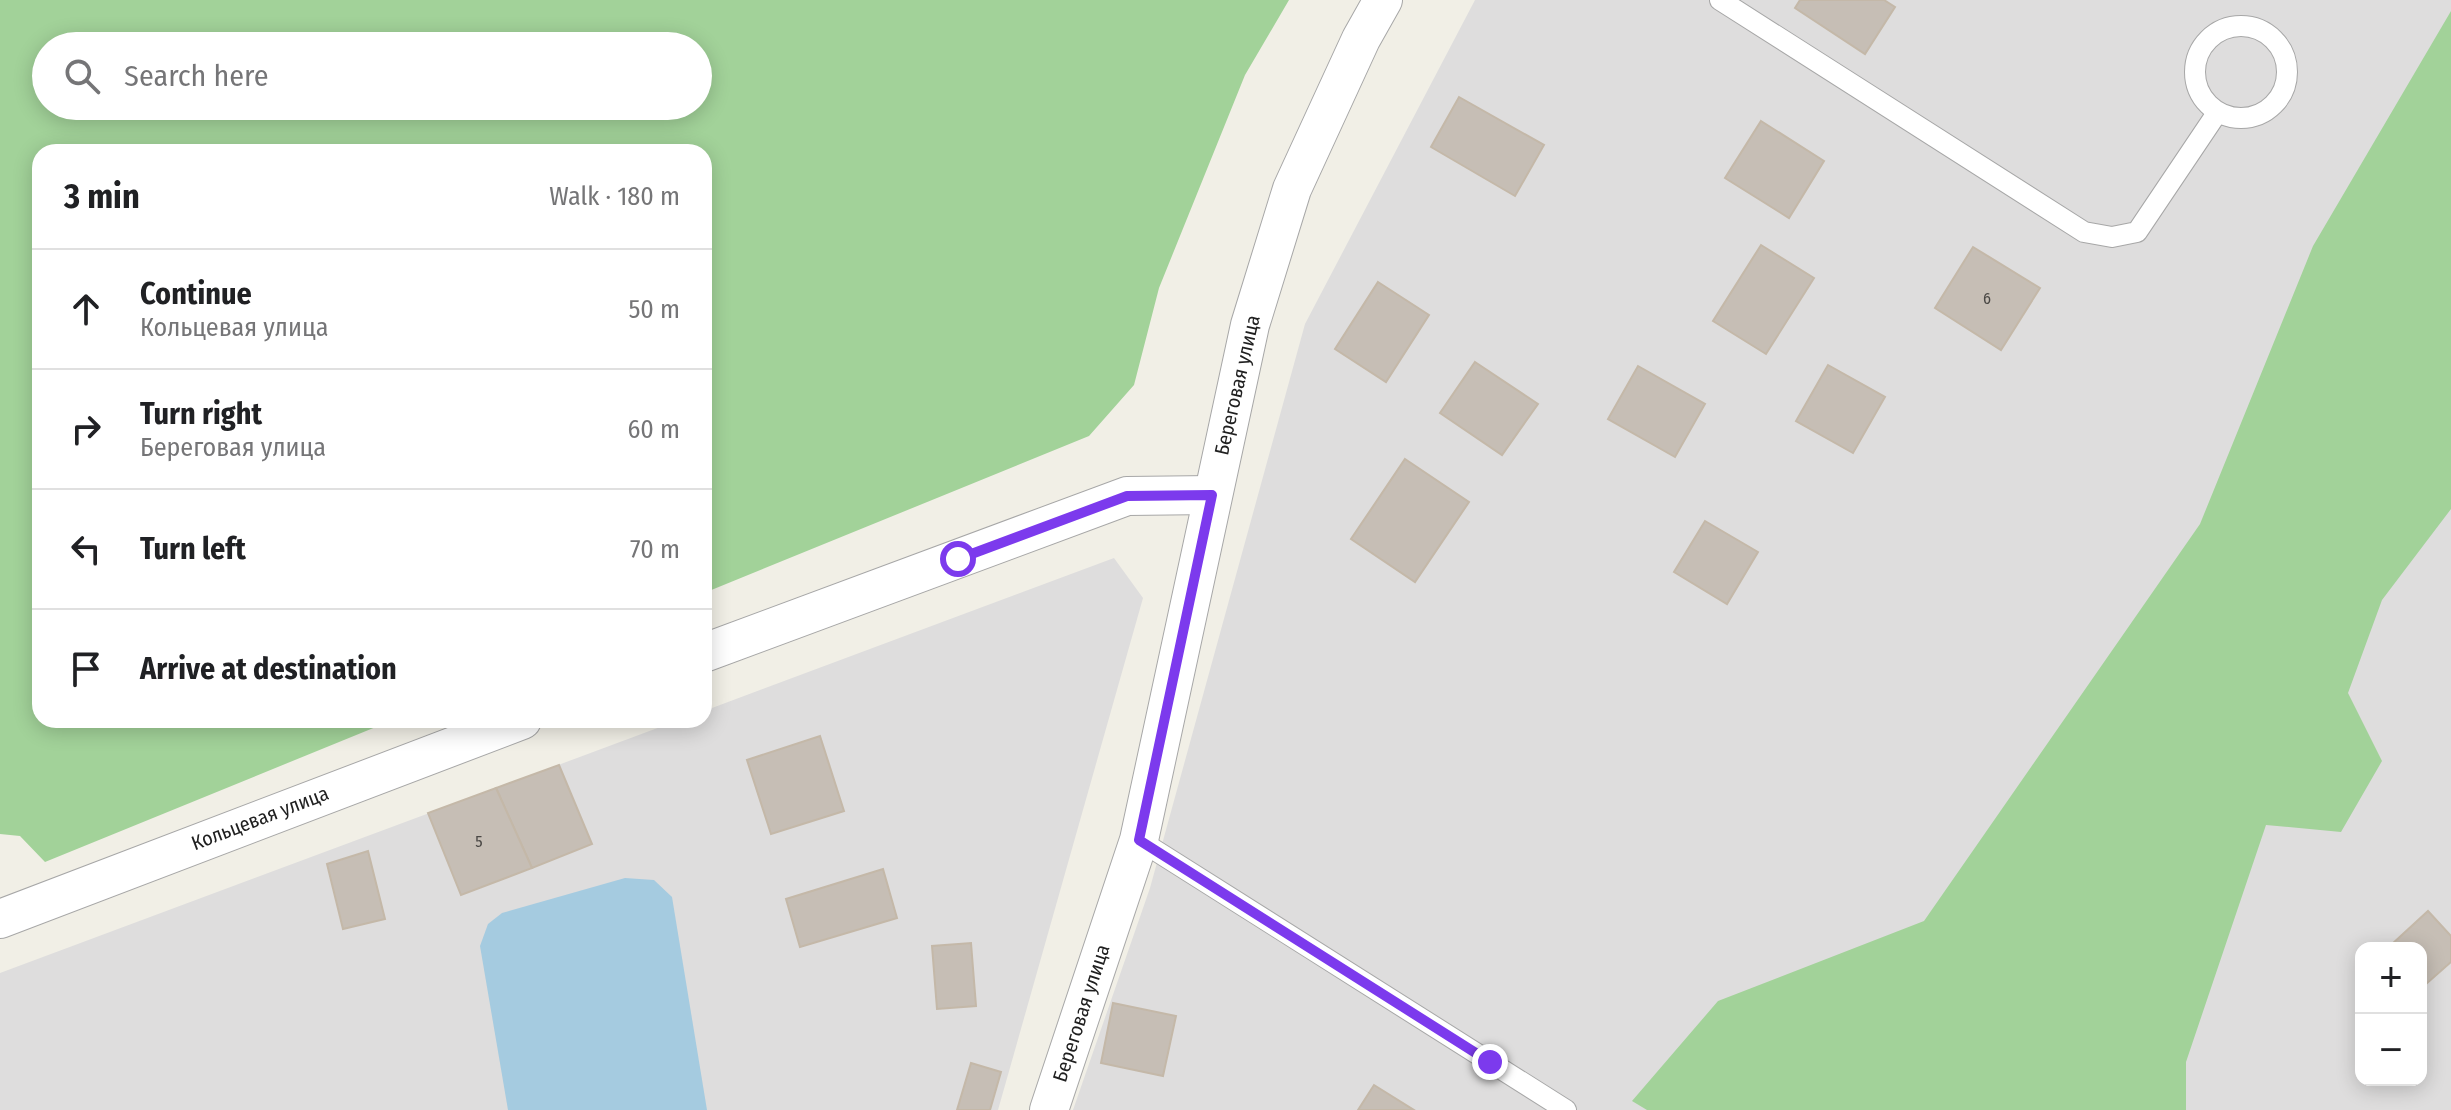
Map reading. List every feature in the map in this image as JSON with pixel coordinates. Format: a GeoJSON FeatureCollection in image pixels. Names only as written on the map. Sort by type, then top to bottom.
{"type":"FeatureCollection","features":[{"type":"Feature","properties":{"kind":"street","name":"Береговая улица"},"geometry":{"type":"LineString","coordinates":[[1049,1110],[1139,840],[1250,325],[1292,189],[1361,39],[1383,0]]}},
{"type":"Feature","properties":{"kind":"street"},"geometry":{"type":"LineString","coordinates":[[712,650],[1127,496],[1212,495]]}},
{"type":"Feature","properties":{"kind":"street","name":"Кольцевая улица"},"geometry":{"type":"LineString","coordinates":[[0,919],[501,728]]}},
{"type":"Feature","properties":{"kind":"lane"},"geometry":{"type":"LineString","coordinates":[[1720,0],[2084,232],[2112,237],[2137,232],[2217,113]]}},
{"type":"Feature","properties":{"kind":"lane"},"geometry":{"type":"LineString","coordinates":[[2234,25],[2264,31],[2279,45],[2287,66],[2281,98],[2264,113],[2238,119],[2217,113],[2201,98],[2193,67],[2206,39],[2234,25]]}},
{"type":"Feature","properties":{"kind":"lane"},"geometry":{"type":"LineString","coordinates":[[1139,840],[1566,1110]]}},
{"type":"Feature","properties":{"kind":"shaded area"},"geometry":{"type":"Polygon","coordinates":[[[1475,0],[2451,0],[2451,1110],[1073,1110],[1150,888],[1305,324],[1475,0]]]}},
{"type":"Feature","properties":{"kind":"shaded area"},"geometry":{"type":"Polygon","coordinates":[[[1114,558],[1143,598],[998,1110],[0,1110],[0,973],[658,728],[712,728],[712,708],[1114,558]]]}},
{"type":"Feature","properties":{"kind":"green space"},"geometry":{"type":"Polygon","coordinates":[[[0,0],[1289,0],[1245,75],[1159,288],[1134,385],[1089,436],[712,590],[712,144],[32,144],[32,728],[373,728],[45,862],[20,836],[0,834],[0,0]]]}},
{"type":"Feature","properties":{"kind":"green space"},"geometry":{"type":"Polygon","coordinates":[[[2451,11],[2451,509],[2382,600],[2348,693],[2382,761],[2341,832],[2266,825],[2186,1062],[2186,1110],[1647,1110],[1632,1101],[1718,1001],[1924,921],[2200,524],[2313,246],[2451,11]]]}},
{"type":"Feature","properties":{"kind":"water"},"geometry":{"type":"Polygon","coordinates":[[[625,878],[654,880],[672,897],[707,1110],[508,1110],[480,946],[488,924],[502,913],[625,878]]]}},
{"type":"Feature","properties":{"kind":"building"},"geometry":{"type":"Polygon","coordinates":[[[1800,0],[1884,0],[1895,7],[1865,54],[1795,8],[1800,0]]]}},
{"type":"Feature","properties":{"kind":"building"},"geometry":{"type":"Polygon","coordinates":[[[1459,97],[1544,145],[1515,196],[1431,147],[1459,97]]]}},
{"type":"Feature","properties":{"kind":"building"},"geometry":{"type":"Polygon","coordinates":[[[1761,121],[1824,161],[1789,218],[1725,178],[1761,121]]]}},
{"type":"Feature","properties":{"kind":"building"},"geometry":{"type":"Polygon","coordinates":[[[1761,245],[1814,278],[1766,354],[1713,321],[1761,245]]]}},
{"type":"Feature","properties":{"kind":"building"},"geometry":{"type":"Polygon","coordinates":[[[1973,247],[2040,288],[2001,350],[1935,308],[1973,247]]]}},
{"type":"Feature","properties":{"kind":"building"},"geometry":{"type":"Polygon","coordinates":[[[1378,282],[1429,315],[1386,382],[1335,349],[1378,282]]]}},
{"type":"Feature","properties":{"kind":"building"},"geometry":{"type":"Polygon","coordinates":[[[1475,362],[1538,404],[1502,455],[1440,413],[1475,362]]]}},
{"type":"Feature","properties":{"kind":"building"},"geometry":{"type":"Polygon","coordinates":[[[1828,365],[1885,397],[1853,453],[1796,421],[1828,365]]]}},
{"type":"Feature","properties":{"kind":"building"},"geometry":{"type":"Polygon","coordinates":[[[1638,366],[1705,404],[1675,457],[1608,419],[1638,366]]]}},
{"type":"Feature","properties":{"kind":"building"},"geometry":{"type":"Polygon","coordinates":[[[1405,459],[1469,502],[1415,582],[1351,539],[1405,459]]]}},
{"type":"Feature","properties":{"kind":"building"},"geometry":{"type":"Polygon","coordinates":[[[1705,521],[1758,552],[1727,604],[1674,572],[1705,521]]]}},
{"type":"Feature","properties":{"kind":"building"},"geometry":{"type":"Polygon","coordinates":[[[820,736],[844,811],[771,834],[747,760],[820,736]]]}},
{"type":"Feature","properties":{"kind":"building"},"geometry":{"type":"Polygon","coordinates":[[[559,765],[592,844],[532,868],[496,788],[559,765]]]}},
{"type":"Feature","properties":{"kind":"building"},"geometry":{"type":"Polygon","coordinates":[[[496,788],[532,868],[461,895],[428,813],[496,788]]]}},
{"type":"Feature","properties":{"kind":"building"},"geometry":{"type":"Polygon","coordinates":[[[368,851],[385,919],[343,929],[327,864],[368,851]]]}},
{"type":"Feature","properties":{"kind":"building"},"geometry":{"type":"Polygon","coordinates":[[[883,869],[897,918],[800,947],[786,899],[883,869]]]}},
{"type":"Feature","properties":{"kind":"building"},"geometry":{"type":"Polygon","coordinates":[[[2428,911],[2451,936],[2451,962],[2427,983],[2427,942],[2394,942],[2428,911]]]}},
{"type":"Feature","properties":{"kind":"building"},"geometry":{"type":"Polygon","coordinates":[[[971,943],[976,1006],[937,1009],[932,946],[971,943]]]}},
{"type":"Feature","properties":{"kind":"building"},"geometry":{"type":"Polygon","coordinates":[[[1113,1003],[1176,1016],[1163,1076],[1101,1063],[1113,1003]]]}},
{"type":"Feature","properties":{"kind":"building"},"geometry":{"type":"Polygon","coordinates":[[[971,1063],[1001,1072],[990,1110],[957,1110],[971,1063]]]}},
{"type":"Feature","properties":{"kind":"building"},"geometry":{"type":"Polygon","coordinates":[[[1374,1085],[1414,1110],[1358,1110],[1374,1085]]]}},
{"type":"Feature","properties":{"kind":"route"},"geometry":{"type":"LineString","coordinates":[[958,559],[1127,496],[1212,495],[1139,840],[1490,1062]]}}]}
